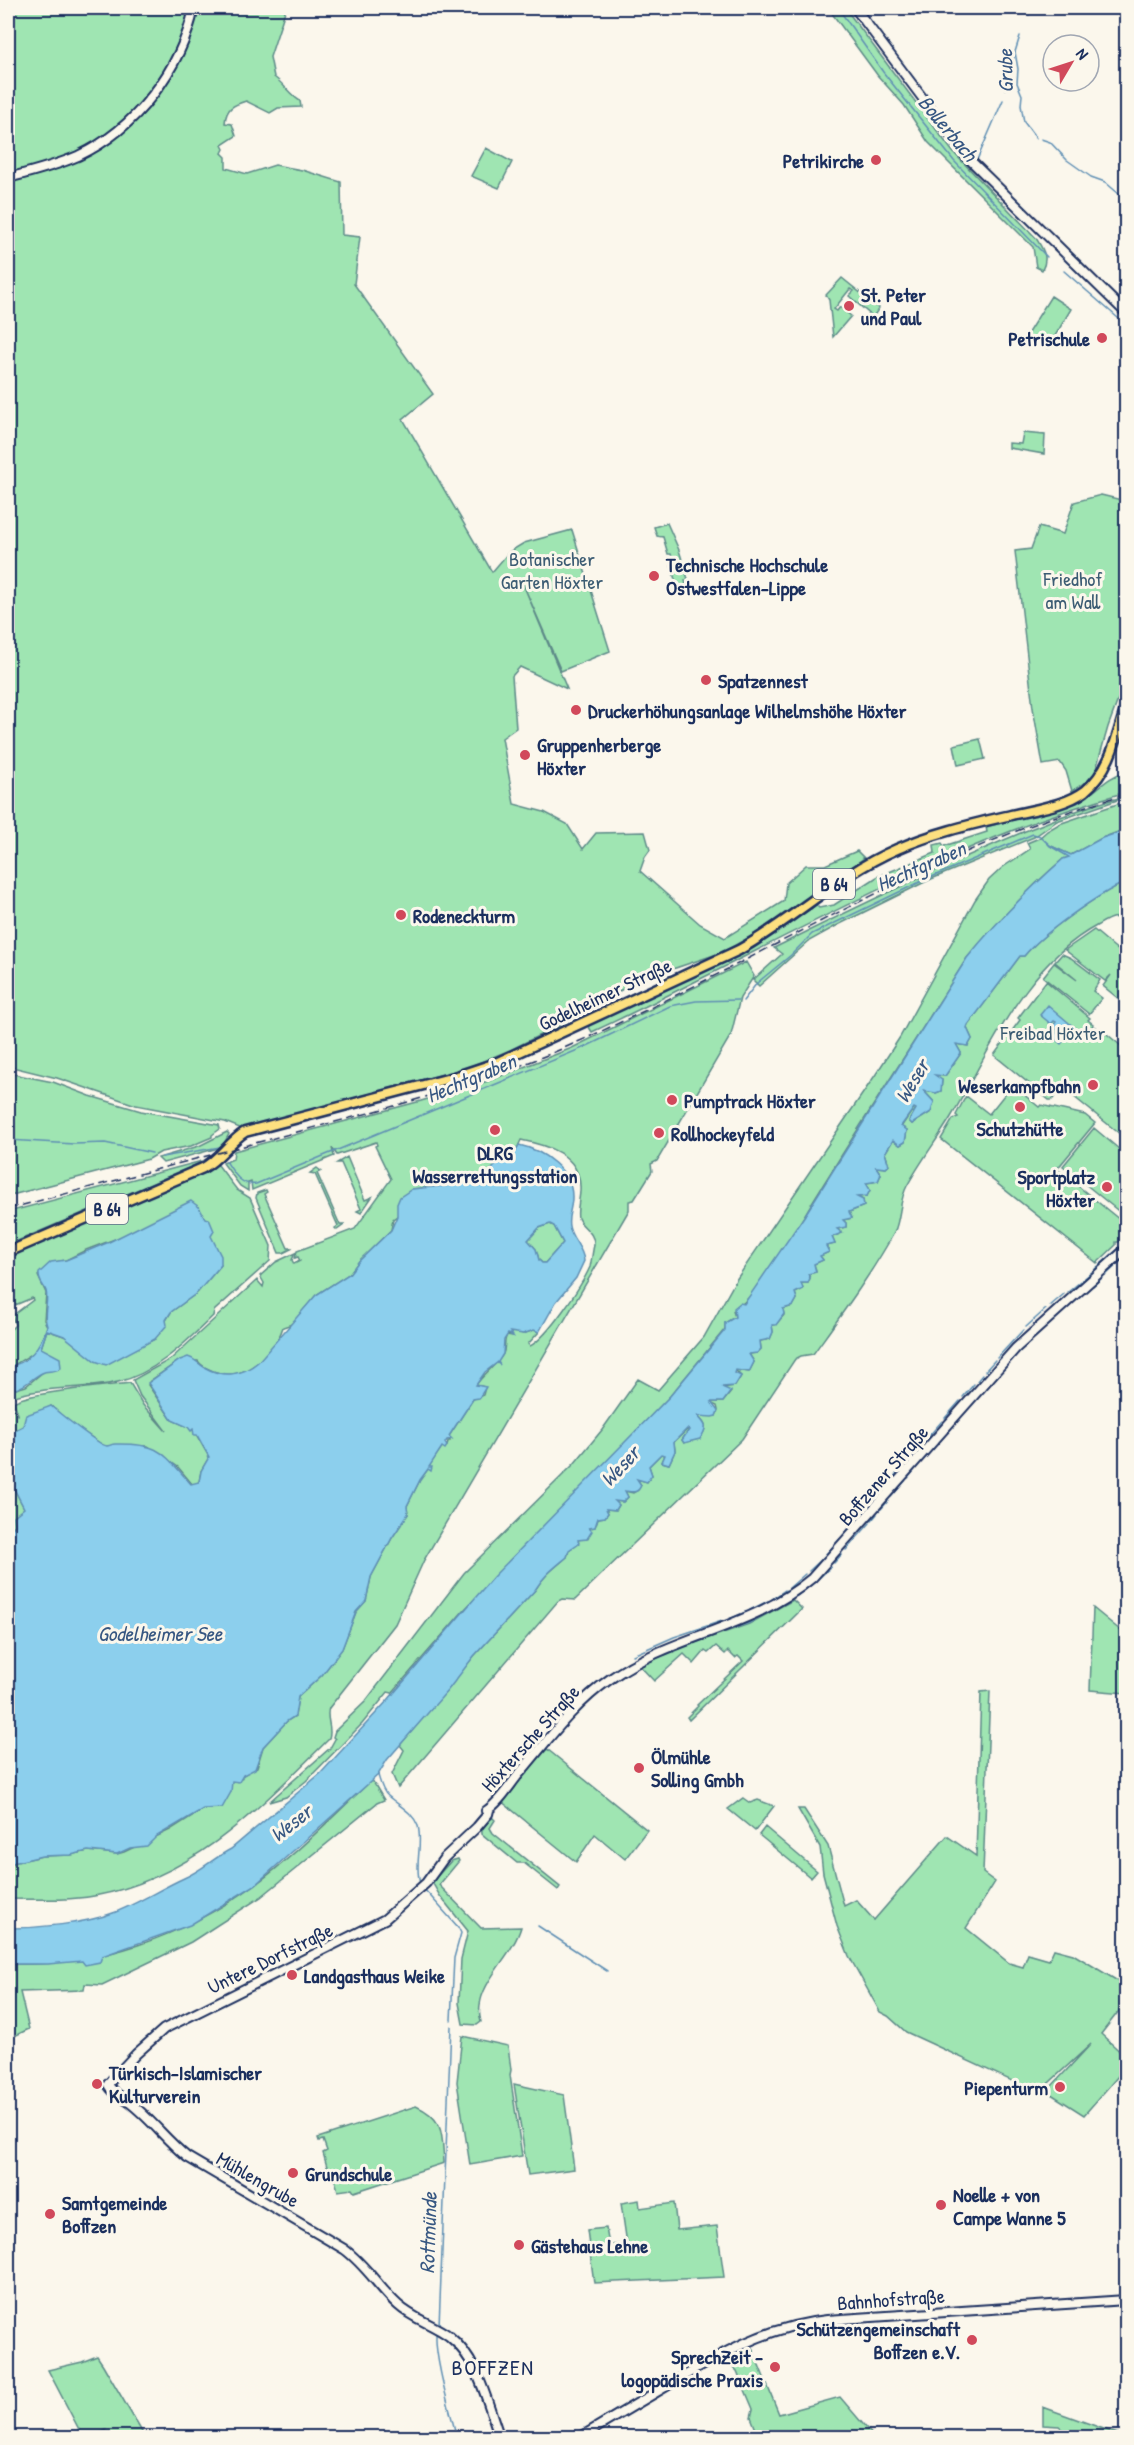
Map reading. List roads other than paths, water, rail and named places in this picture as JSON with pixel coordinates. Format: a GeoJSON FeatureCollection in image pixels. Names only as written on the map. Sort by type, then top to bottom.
{"type":"FeatureCollection","features":[{"type":"Feature","properties":{"kind":"main road","name":"Godelheimer Straße"},"geometry":{"type":"LineString","coordinates":[[8,1252],[203,1168],[216,1160],[245,1132],[454,1077],[496,1063],[739,950],[768,933],[838,881],[899,848],[1071,799],[1093,784],[1106,765],[1126,706]]}},
{"type":"Feature","properties":{"kind":"street"},"geometry":{"type":"LineString","coordinates":[[8,178],[41,170],[80,155],[111,136],[132,118],[152,96],[170,69],[186,36],[194,8]]}},
{"type":"Feature","properties":{"kind":"street"},"geometry":{"type":"LineString","coordinates":[[855,8],[966,156],[1126,313]]}},
{"type":"Feature","properties":{"kind":"street","name":"Boffzener Straße"},"geometry":{"type":"LineString","coordinates":[[627,1667],[657,1651],[751,1617],[774,1605],[806,1583],[835,1554],[1016,1348],[1126,1249]]}},
{"type":"Feature","properties":{"kind":"street","name":"Höxtersche Straße"},"geometry":{"type":"LineString","coordinates":[[458,1848],[478,1818],[489,1810],[576,1708],[627,1667]]}},
{"type":"Feature","properties":{"kind":"street","name":"Untere Dorfstraße"},"geometry":{"type":"LineString","coordinates":[[109,2081],[164,2029],[380,1922],[405,1904],[424,1886],[443,1862],[448,1861],[458,1848]]}},
{"type":"Feature","properties":{"kind":"street","name":"Mühlengrube"},"geometry":{"type":"LineString","coordinates":[[109,2081],[110,2088],[132,2105],[170,2144],[187,2157],[339,2245],[362,2264],[406,2313],[438,2329],[461,2346],[474,2366],[500,2438]]}},
{"type":"Feature","properties":{"kind":"street","name":"Bahnhofstraße"},"geometry":{"type":"LineString","coordinates":[[579,2438],[720,2355],[752,2339],[793,2325],[827,2320],[1126,2300]]}},
{"type":"Feature","properties":{"kind":"water","name":"Weser"},"geometry":{"type":"Polygon","coordinates":[[[1126,830],[1126,882],[1101,895],[1072,915],[1044,936],[1024,956],[1020,956],[968,1025],[972,1039],[968,1046],[956,1044],[961,1053],[945,1076],[935,1075],[942,1080],[941,1091],[936,1093],[924,1091],[934,1102],[931,1112],[912,1124],[909,1121],[916,1109],[914,1108],[901,1126],[907,1130],[905,1142],[900,1145],[893,1140],[885,1153],[889,1165],[886,1168],[876,1167],[881,1174],[878,1181],[866,1183],[870,1190],[867,1196],[857,1197],[863,1200],[864,1206],[849,1212],[852,1218],[843,1220],[846,1227],[837,1229],[842,1233],[832,1237],[835,1244],[826,1246],[829,1252],[820,1256],[823,1260],[814,1264],[816,1272],[808,1274],[810,1278],[808,1283],[801,1283],[803,1289],[795,1293],[797,1299],[793,1306],[783,1309],[784,1314],[776,1325],[772,1325],[773,1332],[770,1339],[760,1341],[761,1349],[757,1353],[749,1354],[754,1362],[749,1372],[736,1370],[735,1373],[741,1376],[735,1386],[722,1387],[731,1391],[723,1402],[711,1402],[718,1411],[716,1416],[698,1416],[705,1426],[700,1439],[684,1443],[682,1440],[689,1430],[687,1429],[674,1442],[675,1451],[669,1464],[662,1462],[665,1455],[661,1454],[649,1466],[652,1475],[647,1482],[637,1479],[641,1485],[638,1490],[625,1491],[628,1497],[623,1502],[615,1501],[619,1505],[616,1510],[606,1509],[608,1513],[605,1517],[598,1518],[595,1527],[589,1528],[592,1531],[587,1539],[578,1540],[579,1543],[569,1550],[567,1557],[546,1576],[474,1656],[448,1690],[387,1760],[378,1775],[255,1885],[190,1925],[102,1956],[100,1962],[85,1965],[82,1961],[8,1964],[8,1928],[75,1923],[101,1917],[131,1905],[190,1875],[231,1849],[321,1773],[388,1700],[493,1577],[670,1396],[725,1330],[725,1323],[735,1317],[734,1308],[740,1303],[744,1304],[805,1215],[967,958],[1025,894],[1063,859],[1069,857],[1050,846],[1041,837],[1051,846],[1071,855],[1102,838],[1126,830]]]}},
{"type":"Feature","properties":{"kind":"water"},"geometry":{"type":"Polygon","coordinates":[[[1048,1005],[1075,1028],[1061,1044],[1053,1037],[1058,1031],[1053,1026],[1056,1022],[1051,1024],[1040,1015],[1048,1005]]]}},
{"type":"Feature","properties":{"kind":"water","name":"Godelheimer See"},"geometry":{"type":"Polygon","coordinates":[[[519,1145],[538,1152],[555,1163],[568,1179],[572,1198],[569,1226],[582,1251],[584,1261],[576,1278],[556,1302],[539,1332],[534,1330],[523,1334],[510,1332],[513,1336],[508,1334],[504,1340],[503,1354],[498,1362],[500,1365],[497,1363],[485,1372],[476,1385],[486,1387],[479,1398],[473,1399],[449,1436],[452,1439],[447,1440],[445,1449],[442,1447],[429,1467],[432,1467],[431,1471],[428,1469],[420,1480],[407,1506],[408,1514],[371,1577],[366,1601],[356,1612],[342,1649],[322,1675],[298,1697],[295,1716],[287,1721],[263,1747],[255,1769],[243,1775],[239,1782],[232,1781],[231,1792],[222,1808],[203,1809],[157,1836],[147,1846],[130,1848],[117,1854],[88,1851],[71,1855],[42,1856],[8,1864],[8,1533],[15,1525],[14,1516],[24,1508],[8,1477],[8,1439],[11,1432],[23,1426],[26,1415],[51,1406],[103,1445],[130,1444],[152,1448],[166,1457],[191,1484],[199,1482],[201,1471],[209,1457],[197,1435],[194,1435],[193,1429],[191,1431],[188,1427],[172,1420],[148,1383],[180,1360],[188,1357],[218,1373],[239,1373],[252,1367],[316,1295],[349,1274],[391,1230],[397,1216],[397,1204],[400,1197],[412,1189],[481,1179],[501,1159],[516,1151],[519,1145]],[[550,1224],[539,1228],[528,1240],[536,1249],[542,1263],[545,1263],[563,1243],[554,1226],[550,1224]]]}},
{"type":"Feature","properties":{"kind":"water"},"geometry":{"type":"Polygon","coordinates":[[[191,1201],[199,1207],[205,1218],[209,1219],[214,1231],[211,1236],[221,1256],[221,1265],[197,1293],[171,1312],[166,1320],[167,1325],[155,1339],[106,1365],[95,1361],[64,1336],[47,1330],[41,1348],[60,1358],[61,1368],[42,1373],[16,1389],[8,1384],[8,1366],[28,1358],[38,1346],[47,1326],[45,1317],[47,1295],[39,1273],[51,1262],[66,1260],[109,1242],[191,1201]]]}},
{"type":"Feature","properties":{"kind":"waterway","name":"Bollerbach"},"geometry":{"type":"LineString","coordinates":[[838,8],[883,72],[954,161],[1047,257]]}},
{"type":"Feature","properties":{"kind":"waterway","name":"Grube"},"geometry":{"type":"LineString","coordinates":[[1028,8],[1029,15]]}},
{"type":"Feature","properties":{"kind":"waterway","name":"Grube"},"geometry":{"type":"LineString","coordinates":[[1020,36],[1015,52],[1018,69],[1017,83],[1022,95],[1024,122],[1036,138]]}},
{"type":"Feature","properties":{"kind":"waterway"},"geometry":{"type":"LineString","coordinates":[[1005,89],[1011,61],[1014,57]]}},
{"type":"Feature","properties":{"kind":"waterway"},"geometry":{"type":"LineString","coordinates":[[977,160],[1003,100]]}},
{"type":"Feature","properties":{"kind":"waterway","name":"Grube"},"geometry":{"type":"LineString","coordinates":[[1041,139],[1050,142],[1067,160],[1091,177],[1105,182],[1126,200]]}},
{"type":"Feature","properties":{"kind":"waterway","name":"Bollerbach"},"geometry":{"type":"LineString","coordinates":[[1064,271],[1126,325]]}},
{"type":"Feature","properties":{"kind":"waterway","name":"Hechtgraben"},"geometry":{"type":"LineString","coordinates":[[743,1001],[757,983],[812,934],[922,881],[1033,834],[1040,836]]}},
{"type":"Feature","properties":{"kind":"waterway","name":"Hechtgraben"},"geometry":{"type":"LineString","coordinates":[[226,1161],[242,1181],[256,1184],[585,1047],[670,1006],[696,1001],[738,1000]]}},
{"type":"Feature","properties":{"kind":"waterway","name":"Hechtgraben"},"geometry":{"type":"LineString","coordinates":[[8,1140],[74,1144],[105,1143],[152,1153]]}},
{"type":"Feature","properties":{"kind":"waterway","name":"Hechtgraben"},"geometry":{"type":"LineString","coordinates":[[162,1157],[220,1147]]}},
{"type":"Feature","properties":{"kind":"waterway"},"geometry":{"type":"LineString","coordinates":[[1122,1244],[1126,1240]]}},
{"type":"Feature","properties":{"kind":"waterway"},"geometry":{"type":"LineString","coordinates":[[1095,1269],[1119,1248]]}},
{"type":"Feature","properties":{"kind":"waterway"},"geometry":{"type":"LineString","coordinates":[[1106,1275],[1126,1256]]}},
{"type":"Feature","properties":{"kind":"waterway"},"geometry":{"type":"LineString","coordinates":[[1068,1292],[1092,1272]]}},
{"type":"Feature","properties":{"kind":"waterway"},"geometry":{"type":"LineString","coordinates":[[1093,1286],[1103,1277]]}},
{"type":"Feature","properties":{"kind":"waterway"},"geometry":{"type":"LineString","coordinates":[[1069,1305],[1090,1288]]}},
{"type":"Feature","properties":{"kind":"waterway"},"geometry":{"type":"LineString","coordinates":[[1050,1306],[1064,1294]]}},
{"type":"Feature","properties":{"kind":"waterway"},"geometry":{"type":"LineString","coordinates":[[1026,1327],[1046,1309]]}},
{"type":"Feature","properties":{"kind":"waterway"},"geometry":{"type":"LineString","coordinates":[[997,1358],[1023,1330]]}},
{"type":"Feature","properties":{"kind":"waterway"},"geometry":{"type":"LineString","coordinates":[[1010,1361],[1021,1348]]}},
{"type":"Feature","properties":{"kind":"waterway"},"geometry":{"type":"LineString","coordinates":[[985,1371],[995,1360]]}},
{"type":"Feature","properties":{"kind":"waterway"},"geometry":{"type":"LineString","coordinates":[[995,1377],[1007,1364]]}},
{"type":"Feature","properties":{"kind":"waterway"},"geometry":{"type":"LineString","coordinates":[[977,1381],[982,1375]]}},
{"type":"Feature","properties":{"kind":"waterway"},"geometry":{"type":"LineString","coordinates":[[977,1397],[991,1381]]}},
{"type":"Feature","properties":{"kind":"waterway"},"geometry":{"type":"LineString","coordinates":[[963,1397],[974,1384]]}},
{"type":"Feature","properties":{"kind":"waterway"},"geometry":{"type":"LineString","coordinates":[[965,1412],[975,1400]]}},
{"type":"Feature","properties":{"kind":"waterway"},"geometry":{"type":"LineString","coordinates":[[945,1418],[960,1401]]}},
{"type":"Feature","properties":{"kind":"waterway"},"geometry":{"type":"LineString","coordinates":[[953,1425],[962,1416]]}},
{"type":"Feature","properties":{"kind":"waterway"},"geometry":{"type":"LineString","coordinates":[[928,1437],[942,1421]]}},
{"type":"Feature","properties":{"kind":"waterway"},"geometry":{"type":"LineString","coordinates":[[937,1444],[951,1429]]}},
{"type":"Feature","properties":{"kind":"waterway"},"geometry":{"type":"LineString","coordinates":[[909,1459],[925,1441]]}},
{"type":"Feature","properties":{"kind":"waterway"},"geometry":{"type":"LineString","coordinates":[[920,1463],[933,1449]]}},
{"type":"Feature","properties":{"kind":"waterway"},"geometry":{"type":"LineString","coordinates":[[893,1478],[906,1462]]}},
{"type":"Feature","properties":{"kind":"waterway"},"geometry":{"type":"LineString","coordinates":[[908,1478],[917,1467]]}},
{"type":"Feature","properties":{"kind":"waterway"},"geometry":{"type":"LineString","coordinates":[[891,1497],[905,1481]]}},
{"type":"Feature","properties":{"kind":"waterway"},"geometry":{"type":"LineString","coordinates":[[876,1498],[890,1482]]}},
{"type":"Feature","properties":{"kind":"waterway"},"geometry":{"type":"LineString","coordinates":[[868,1507],[873,1501]]}},
{"type":"Feature","properties":{"kind":"waterway"},"geometry":{"type":"LineString","coordinates":[[881,1509],[888,1501]]}},
{"type":"Feature","properties":{"kind":"waterway"},"geometry":{"type":"LineString","coordinates":[[860,1516],[866,1509]]}},
{"type":"Feature","properties":{"kind":"waterway"},"geometry":{"type":"LineString","coordinates":[[872,1520],[877,1514]]}},
{"type":"Feature","properties":{"kind":"waterway"},"geometry":{"type":"LineString","coordinates":[[843,1536],[857,1519]]}},
{"type":"Feature","properties":{"kind":"waterway"},"geometry":{"type":"LineString","coordinates":[[846,1550],[870,1523]]}},
{"type":"Feature","properties":{"kind":"waterway"},"geometry":{"type":"LineString","coordinates":[[826,1554],[840,1539]]}},
{"type":"Feature","properties":{"kind":"waterway"},"geometry":{"type":"LineString","coordinates":[[834,1563],[842,1554]]}},
{"type":"Feature","properties":{"kind":"waterway"},"geometry":{"type":"LineString","coordinates":[[809,1571],[823,1558]]}},
{"type":"Feature","properties":{"kind":"waterway"},"geometry":{"type":"LineString","coordinates":[[818,1579],[831,1567]]}},
{"type":"Feature","properties":{"kind":"waterway"},"geometry":{"type":"LineString","coordinates":[[789,1588],[805,1574]]}},
{"type":"Feature","properties":{"kind":"waterway"},"geometry":{"type":"LineString","coordinates":[[797,1596],[815,1582]]}},
{"type":"Feature","properties":{"kind":"waterway"},"geometry":{"type":"LineString","coordinates":[[772,1599],[785,1590]]}},
{"type":"Feature","properties":{"kind":"waterway"},"geometry":{"type":"LineString","coordinates":[[699,1640],[749,1623],[791,1600]]}},
{"type":"Feature","properties":{"kind":"waterway"},"geometry":{"type":"LineString","coordinates":[[750,1610],[768,1601]]}},
{"type":"Feature","properties":{"kind":"waterway"},"geometry":{"type":"LineString","coordinates":[[727,1620],[746,1612]]}},
{"type":"Feature","properties":{"kind":"waterway"},"geometry":{"type":"LineString","coordinates":[[633,1655],[674,1637],[722,1621]]}},
{"type":"Feature","properties":{"kind":"waterway","name":"Rottmünde"},"geometry":{"type":"LineString","coordinates":[[378,1775],[386,1794],[409,1813],[418,1826],[420,1883]]}},
{"type":"Feature","properties":{"kind":"waterway","name":"Rottmünde"},"geometry":{"type":"LineString","coordinates":[[424,1889],[461,1933],[454,1958],[451,2020]]}},
{"type":"Feature","properties":{"kind":"waterway"},"geometry":{"type":"LineString","coordinates":[[538,1926],[607,1971]]}},
{"type":"Feature","properties":{"kind":"waterway","name":"Rottmünde"},"geometry":{"type":"LineString","coordinates":[[439,2326],[451,2026]]}},
{"type":"Feature","properties":{"kind":"waterway","name":"Rottmünde"},"geometry":{"type":"LineString","coordinates":[[437,2330],[439,2366],[457,2438]]}},
{"type":"Feature","properties":{"kind":"railway"},"geometry":{"type":"LineString","coordinates":[[8,1209],[400,1104],[505,1071],[573,1044],[642,1012],[845,909],[983,845],[1054,817],[1126,794]]}},
{"type":"Feature","properties":{"kind":"place","name":"Petrikirche"},"geometry":{"type":"Point","coordinates":[876,160]}},
{"type":"Feature","properties":{"kind":"place","name":"St. Peter und Paul"},"geometry":{"type":"Point","coordinates":[849,306]}},
{"type":"Feature","properties":{"kind":"place","name":"Petrischule"},"geometry":{"type":"Point","coordinates":[1102,338]}},
{"type":"Feature","properties":{"kind":"place","name":"Technische Hochschule Ostwestfalen-Lippe"},"geometry":{"type":"Point","coordinates":[654,576]}},
{"type":"Feature","properties":{"kind":"place","name":"Spatzennest"},"geometry":{"type":"Point","coordinates":[706,680]}},
{"type":"Feature","properties":{"kind":"place","name":"Druckerhöhungsanlage Wilhelmshöhe Höxter"},"geometry":{"type":"Point","coordinates":[576,710]}},
{"type":"Feature","properties":{"kind":"place","name":"Gruppenherberge Höxter"},"geometry":{"type":"Point","coordinates":[525,755]}},
{"type":"Feature","properties":{"kind":"place","name":"Rodeneckturm"},"geometry":{"type":"Point","coordinates":[401,915]}},
{"type":"Feature","properties":{"kind":"place","name":"Weserkampfbahn"},"geometry":{"type":"Point","coordinates":[1093,1085]}},
{"type":"Feature","properties":{"kind":"place","name":"Pumptrack Höxter"},"geometry":{"type":"Point","coordinates":[672,1100]}},
{"type":"Feature","properties":{"kind":"place","name":"Schutzhütte"},"geometry":{"type":"Point","coordinates":[1020,1107]}},
{"type":"Feature","properties":{"kind":"place","name":"DLRG Wasserrettungsstation"},"geometry":{"type":"Point","coordinates":[495,1130]}},
{"type":"Feature","properties":{"kind":"place","name":"Rollhockeyfeld"},"geometry":{"type":"Point","coordinates":[659,1133]}},
{"type":"Feature","properties":{"kind":"place","name":"Sportplatz Höxter"},"geometry":{"type":"Point","coordinates":[1107,1187]}},
{"type":"Feature","properties":{"kind":"place","name":"Ölmühle Solling Gmbh"},"geometry":{"type":"Point","coordinates":[639,1768]}},
{"type":"Feature","properties":{"kind":"place","name":"Landgasthaus Weike"},"geometry":{"type":"Point","coordinates":[292,1975]}},
{"type":"Feature","properties":{"kind":"place","name":"Türkisch-Islamischer Kulturverein"},"geometry":{"type":"Point","coordinates":[97,2084]}},
{"type":"Feature","properties":{"kind":"place","name":"Piepenturm"},"geometry":{"type":"Point","coordinates":[1060,2087]}},
{"type":"Feature","properties":{"kind":"place","name":"Grundschule"},"geometry":{"type":"Point","coordinates":[293,2173]}},
{"type":"Feature","properties":{"kind":"place","name":"Noelle + von Campe Wanne 5"},"geometry":{"type":"Point","coordinates":[941,2205]}},
{"type":"Feature","properties":{"kind":"place","name":"Samtgemeinde Boffzen"},"geometry":{"type":"Point","coordinates":[50,2214]}},
{"type":"Feature","properties":{"kind":"place","name":"Gästehaus Lehne"},"geometry":{"type":"Point","coordinates":[519,2245]}},
{"type":"Feature","properties":{"kind":"place","name":"Schützengemeinschaft Boffzen e.V."},"geometry":{"type":"Point","coordinates":[972,2340]}},
{"type":"Feature","properties":{"kind":"place","name":"SprechZeit - logopädische Praxis"},"geometry":{"type":"Point","coordinates":[775,2367]}},
{"type":"Feature","properties":{"kind":"district","name":"BOFFZEN"},"geometry":{"type":"Point","coordinates":[493,2367]}},
{"type":"Feature","properties":{"kind":"park label","name":"Botanischer Garten Höxter"},"geometry":{"type":"Point","coordinates":[552,570]}},
{"type":"Feature","properties":{"kind":"park label","name":"Friedhof am Wall"},"geometry":{"type":"Point","coordinates":[1073,590]}},
{"type":"Feature","properties":{"kind":"park label","name":"Freibad Höxter"},"geometry":{"type":"Point","coordinates":[1053,1032]}}]}
